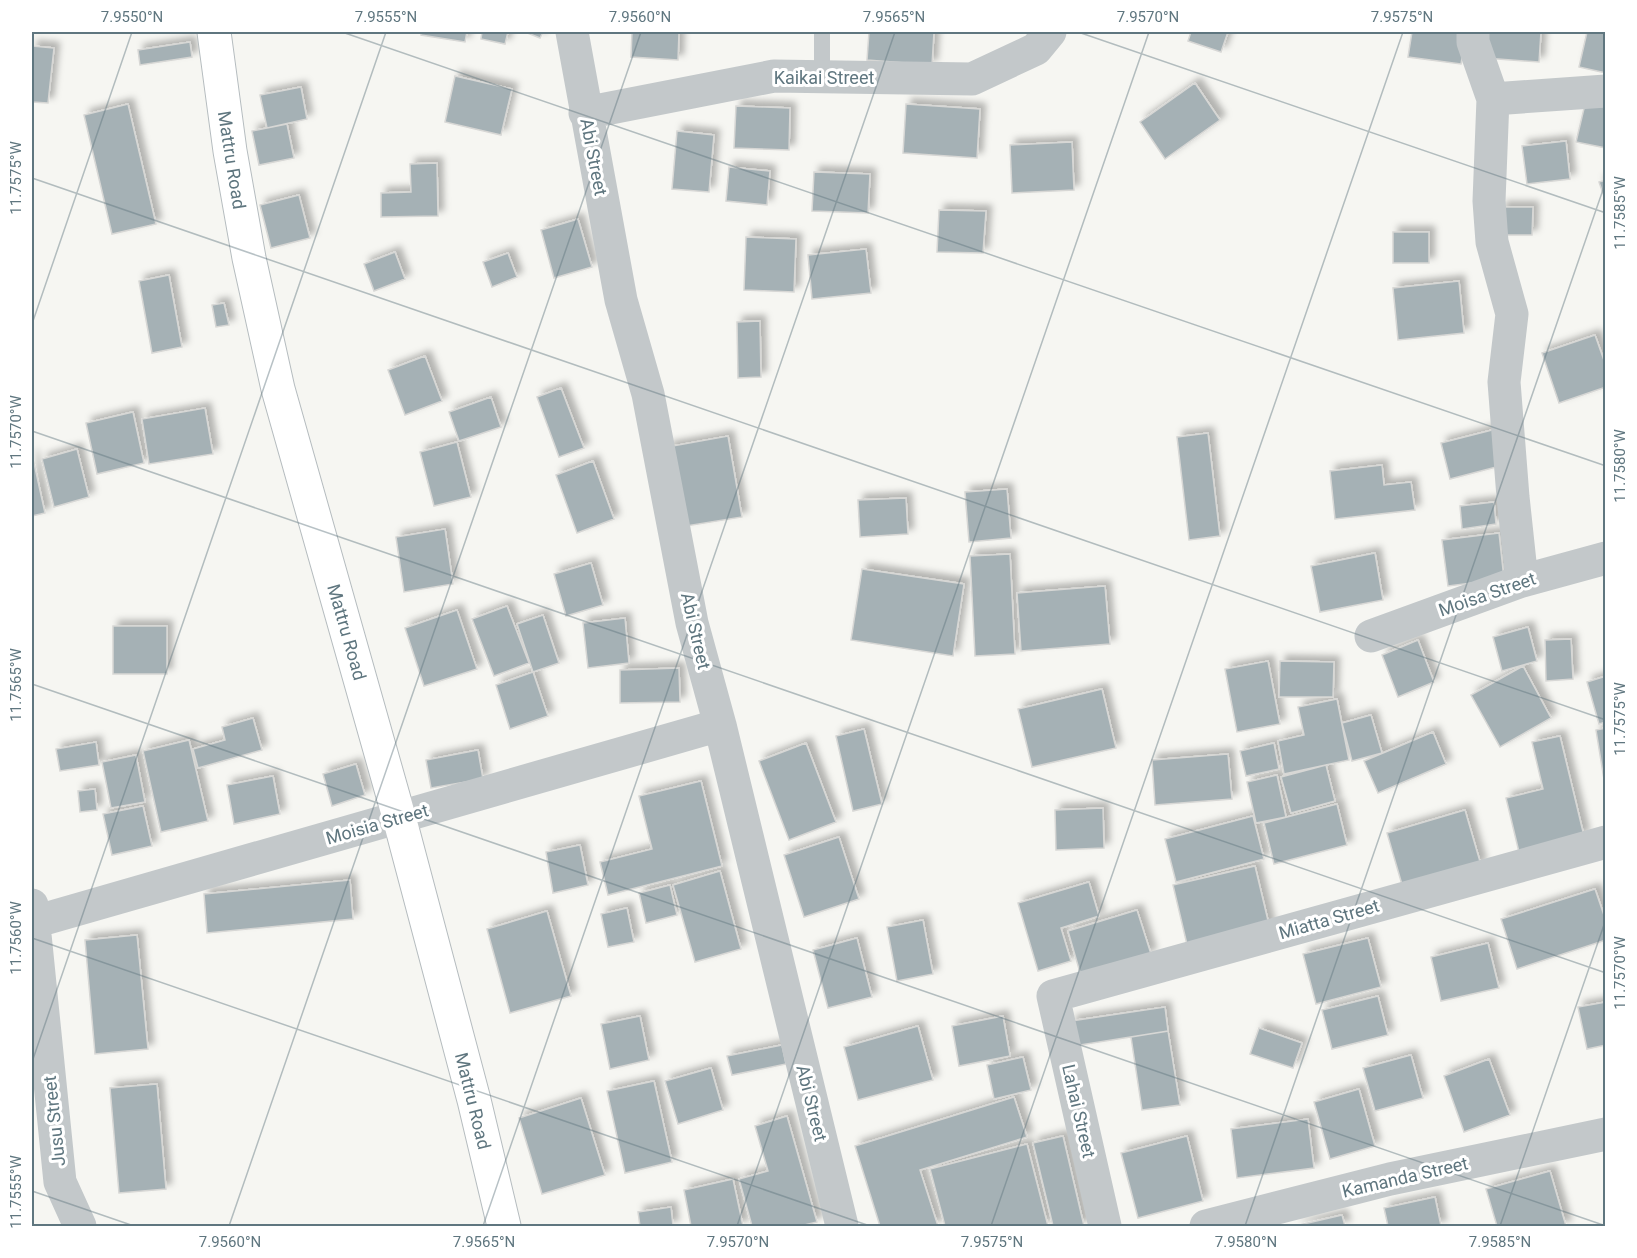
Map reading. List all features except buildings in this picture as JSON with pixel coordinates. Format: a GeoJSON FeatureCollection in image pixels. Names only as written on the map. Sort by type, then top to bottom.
{"type":"FeatureCollection","features":[{"type":"Feature","properties":{"kind":"main road","name":"Mattru Road"},"geometry":{"type":"LineString","coordinates":[[214,32],[246,246],[278,389],[399,817],[474,1100],[504,1227]]}},
{"type":"Feature","properties":{"kind":"street","name":"Abi Street"},"geometry":{"type":"LineString","coordinates":[[572,32],[621,300],[648,394],[692,623],[720,725],[842,1227]]}},
{"type":"Feature","properties":{"kind":"street","name":"Kaikai Street"},"geometry":{"type":"LineString","coordinates":[[585,113],[774,76],[972,79],[1036,49],[1050,32]]}},
{"type":"Feature","properties":{"kind":"street"},"geometry":{"type":"LineString","coordinates":[[1473,32],[1473,42],[1493,99],[1490,201],[1492,242],[1512,314],[1504,382],[1512,497],[1522,581]]}},
{"type":"Feature","properties":{"kind":"street"},"geometry":{"type":"LineString","coordinates":[[1493,99],[1605,91]]}},
{"type":"Feature","properties":{"kind":"street","name":"Moisa Street"},"geometry":{"type":"LineString","coordinates":[[1371,636],[1522,581],[1605,558]]}},
{"type":"Feature","properties":{"kind":"street","name":"Moisia Street"},"geometry":{"type":"LineString","coordinates":[[33,913],[399,817],[720,725]]}},
{"type":"Feature","properties":{"kind":"street","name":"Miatta Street"},"geometry":{"type":"LineString","coordinates":[[1053,996],[1605,842]]}},
{"type":"Feature","properties":{"kind":"street","name":"Jusu Street"},"geometry":{"type":"LineString","coordinates":[[33,913],[60,1182],[80,1227]]}},
{"type":"Feature","properties":{"kind":"street","name":"Lahai Street"},"geometry":{"type":"LineString","coordinates":[[1053,996],[1105,1227]]}},
{"type":"Feature","properties":{"kind":"street","name":"Kamanda Street"},"geometry":{"type":"LineString","coordinates":[[1206,1227],[1390,1179],[1605,1134]]}},
{"type":"Feature","properties":{"kind":"lane"},"geometry":{"type":"LineString","coordinates":[[822,32],[822,76]]}}]}
